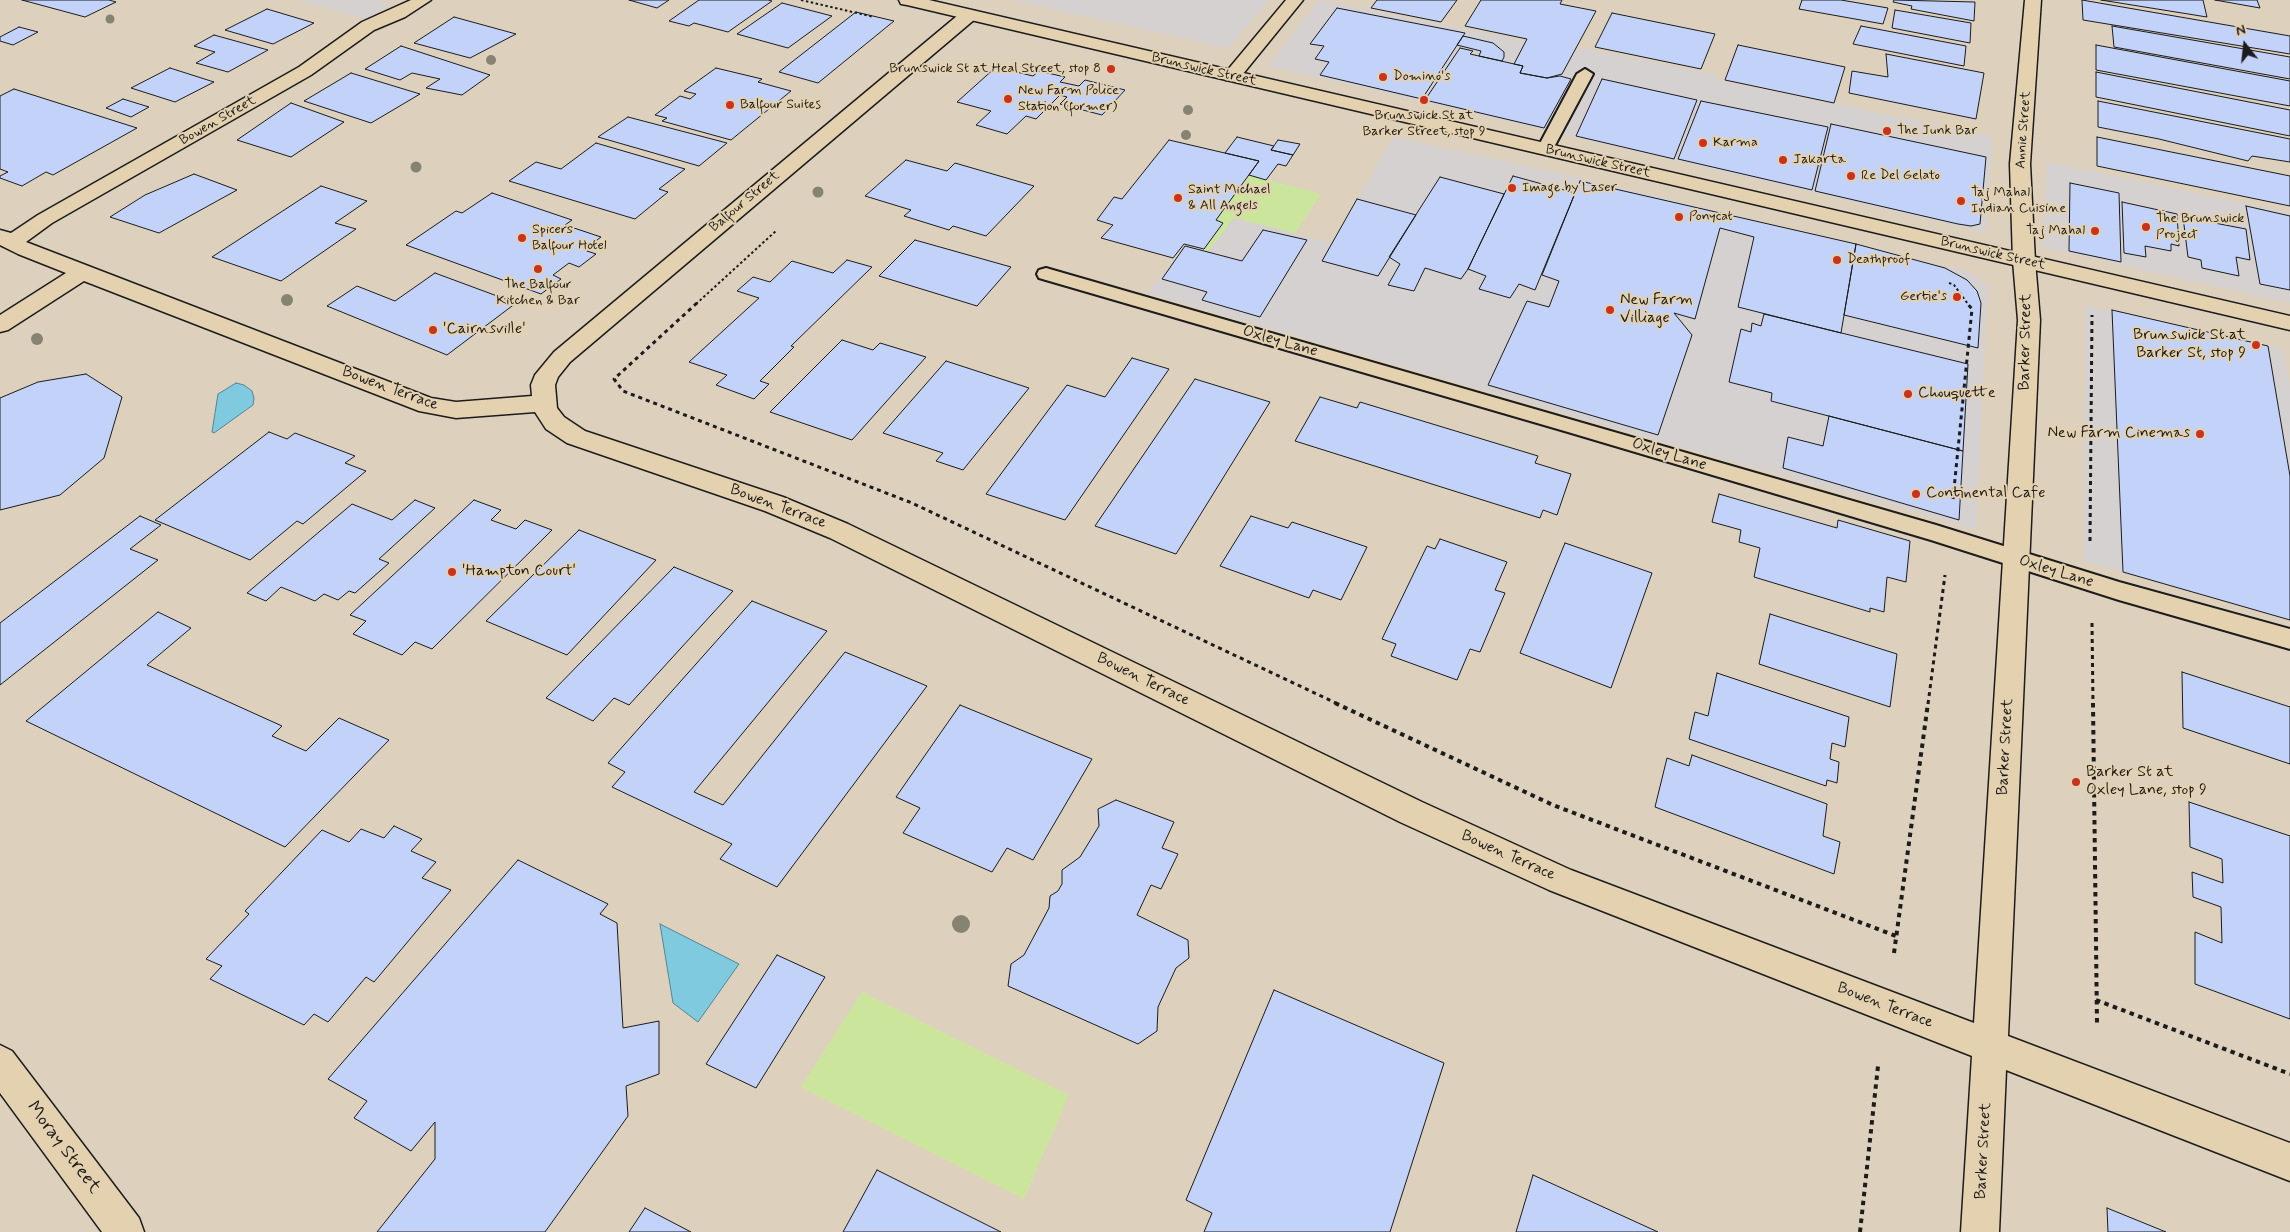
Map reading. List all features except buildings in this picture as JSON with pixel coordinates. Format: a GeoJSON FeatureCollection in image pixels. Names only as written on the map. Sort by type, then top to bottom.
{"type":"FeatureCollection","features":[{"type":"Feature","properties":{"kind":"street","name":"Bowen Street"},"geometry":{"type":"LineString","coordinates":[[6,239],[45,219],[305,71],[368,26],[400,13],[423,0]]}},
{"type":"Feature","properties":{"kind":"street","name":"Brunswick Street"},"geometry":{"type":"LineString","coordinates":[[907,0],[2290,323]]}},
{"type":"Feature","properties":{"kind":"street"},"geometry":{"type":"LineString","coordinates":[[1232,76],[1295,0]]}},
{"type":"Feature","properties":{"kind":"street","name":"Annie Street"},"geometry":{"type":"LineString","coordinates":[[2024,261],[2020,164],[2033,0]]}},
{"type":"Feature","properties":{"kind":"street","name":"Balfour Street"},"geometry":{"type":"LineString","coordinates":[[544,403],[543,385],[547,375],[562,356],[969,15]]}},
{"type":"Feature","properties":{"kind":"street","name":"Bowen Terrace"},"geometry":{"type":"LineString","coordinates":[[6,239],[25,250],[435,407],[470,410],[544,403],[545,409],[555,423],[576,437],[774,504],[840,530],[1411,812],[1552,876],[2290,1162]]}},
{"type":"Feature","properties":{"kind":"street","name":"Barker Street"},"geometry":{"type":"LineString","coordinates":[[1980,1232],[2029,320],[2024,261]]}},
{"type":"Feature","properties":{"kind":"street"},"geometry":{"type":"LineString","coordinates":[[0,325],[83,272]]}},
{"type":"Feature","properties":{"kind":"street","name":"Moray Street"},"geometry":{"type":"LineString","coordinates":[[0,1063],[125,1232]]}},
{"type":"Feature","properties":{"kind":"lane"},"geometry":{"type":"LineString","coordinates":[[1545,149],[1585,74]]}},
{"type":"Feature","properties":{"kind":"lane","name":"Oxley Lane"},"geometry":{"type":"LineString","coordinates":[[1046,274],[1936,533],[2016,559],[2290,639]]}},
{"type":"Feature","properties":{"kind":"path"},"geometry":{"type":"LineString","coordinates":[[801,0],[877,18]]}},
{"type":"Feature","properties":{"kind":"path"},"geometry":{"type":"LineString","coordinates":[[781,226],[614,379],[623,391],[912,503],[1159,621],[1554,805],[1896,936]]}},
{"type":"Feature","properties":{"kind":"path"},"geometry":{"type":"LineString","coordinates":[[1947,282],[1954,285],[1972,309],[1952,505]]}},
{"type":"Feature","properties":{"kind":"path"},"geometry":{"type":"LineString","coordinates":[[2090,549],[2092,310]]}},
{"type":"Feature","properties":{"kind":"path"},"geometry":{"type":"LineString","coordinates":[[1894,953],[1945,570]]}},
{"type":"Feature","properties":{"kind":"path"},"geometry":{"type":"LineString","coordinates":[[2092,620],[2097,1022]]}},
{"type":"Feature","properties":{"kind":"path"},"geometry":{"type":"LineString","coordinates":[[2096,1000],[2290,1074]]}},
{"type":"Feature","properties":{"kind":"path"},"geometry":{"type":"LineString","coordinates":[[1860,1232],[1878,1066]]}},
{"type":"Feature","properties":{"kind":"shaded area"},"geometry":{"type":"Polygon","coordinates":[[[298,0],[375,0],[391,5],[366,19],[298,0]]]}},
{"type":"Feature","properties":{"kind":"shaded area"},"geometry":{"type":"Polygon","coordinates":[[[1012,0],[1270,0],[1228,48],[1012,0]]]}},
{"type":"Feature","properties":{"kind":"shaded area"},"geometry":{"type":"Polygon","coordinates":[[[1319,0],[1581,52],[1583,48],[1718,75],[1716,80],[1993,136],[1986,233],[1268,66],[1319,0]]]}},
{"type":"Feature","properties":{"kind":"shaded area"},"geometry":{"type":"Polygon","coordinates":[[[1393,137],[1576,177],[1972,273],[1988,287],[1976,529],[1660,441],[1147,293],[1185,245],[1208,251],[1234,218],[1332,243],[1393,137]]]}},
{"type":"Feature","properties":{"kind":"shaded area"},"geometry":{"type":"Polygon","coordinates":[[[2047,162],[2290,213],[2290,303],[2042,247],[2047,162]]]}},
{"type":"Feature","properties":{"kind":"shaded area","name":"New Farm Cinemas"},"geometry":{"type":"Polygon","coordinates":[[[2085,305],[2283,349],[2290,388],[2290,620],[2084,561],[2085,305]]]}},
{"type":"Feature","properties":{"kind":"green space"},"geometry":{"type":"Polygon","coordinates":[[[1249,175],[1321,194],[1295,233],[1234,218],[1208,251],[1204,249],[1223,223],[1216,220],[1249,175]]]}},
{"type":"Feature","properties":{"kind":"green space"},"geometry":{"type":"Polygon","coordinates":[[[862,992],[1069,1095],[1024,1199],[801,1087],[862,992]]]}},
{"type":"Feature","properties":{"kind":"water"},"geometry":{"type":"Polygon","coordinates":[[[236,383],[244,385],[252,391],[253,405],[214,433],[212,432],[218,394],[236,383]]]}},
{"type":"Feature","properties":{"kind":"water"},"geometry":{"type":"Polygon","coordinates":[[[660,924],[739,964],[698,1022],[673,1003],[660,924]]]}},
{"type":"Feature","properties":{"kind":"place","name":"Brunswick St at Heal Street, stop 8"},"geometry":{"type":"Point","coordinates":[1111,69]}},
{"type":"Feature","properties":{"kind":"place","name":"Domino's"},"geometry":{"type":"Point","coordinates":[1383,77]}},
{"type":"Feature","properties":{"kind":"place","name":"New Farm Police Station (former)"},"geometry":{"type":"Point","coordinates":[1008,99]}},
{"type":"Feature","properties":{"kind":"place","name":"Brunswick St at Barker Street, stop 9"},"geometry":{"type":"Point","coordinates":[1424,100]}},
{"type":"Feature","properties":{"kind":"place","name":"Balfour Suites"},"geometry":{"type":"Point","coordinates":[730,105]}},
{"type":"Feature","properties":{"kind":"place","name":"The Junk Bar"},"geometry":{"type":"Point","coordinates":[1887,131]}},
{"type":"Feature","properties":{"kind":"place","name":"Karma"},"geometry":{"type":"Point","coordinates":[1703,143]}},
{"type":"Feature","properties":{"kind":"place","name":"Jakarta"},"geometry":{"type":"Point","coordinates":[1783,160]}},
{"type":"Feature","properties":{"kind":"place","name":"Re Del Gelato"},"geometry":{"type":"Point","coordinates":[1851,176]}},
{"type":"Feature","properties":{"kind":"place","name":"Image by Laser"},"geometry":{"type":"Point","coordinates":[1512,188]}},
{"type":"Feature","properties":{"kind":"place","name":"Saint Michael & All Angels"},"geometry":{"type":"Point","coordinates":[1178,198]}},
{"type":"Feature","properties":{"kind":"place","name":"Taj Mahal Indian Cuisine"},"geometry":{"type":"Point","coordinates":[1961,201]}},
{"type":"Feature","properties":{"kind":"place","name":"Ponycat"},"geometry":{"type":"Point","coordinates":[1679,217]}},
{"type":"Feature","properties":{"kind":"place","name":"The Brunswick Project"},"geometry":{"type":"Point","coordinates":[2146,227]}},
{"type":"Feature","properties":{"kind":"place","name":"Taj Mahal"},"geometry":{"type":"Point","coordinates":[2095,231]}},
{"type":"Feature","properties":{"kind":"place","name":"Spicers Balfour Hotel"},"geometry":{"type":"Point","coordinates":[522,238]}},
{"type":"Feature","properties":{"kind":"place","name":"Deathproof"},"geometry":{"type":"Point","coordinates":[1837,260]}},
{"type":"Feature","properties":{"kind":"place","name":"The Balfour Kitchen & Bar"},"geometry":{"type":"Point","coordinates":[538,269]}},
{"type":"Feature","properties":{"kind":"place","name":"Gertie's"},"geometry":{"type":"Point","coordinates":[1957,297]}},
{"type":"Feature","properties":{"kind":"place","name":"New Farm Villiage"},"geometry":{"type":"Point","coordinates":[1610,310]}},
{"type":"Feature","properties":{"kind":"place","name":"'Cairnsville'"},"geometry":{"type":"Point","coordinates":[433,330]}},
{"type":"Feature","properties":{"kind":"place","name":"Brunswick St at Barker St, stop 9"},"geometry":{"type":"Point","coordinates":[2256,345]}},
{"type":"Feature","properties":{"kind":"place","name":"Chouquette"},"geometry":{"type":"Point","coordinates":[1908,394]}},
{"type":"Feature","properties":{"kind":"place","name":"New Farm Cinemas"},"geometry":{"type":"Point","coordinates":[2200,434]}},
{"type":"Feature","properties":{"kind":"place","name":"Continental Cafe"},"geometry":{"type":"Point","coordinates":[1916,494]}},
{"type":"Feature","properties":{"kind":"place","name":"'Hampton Court'"},"geometry":{"type":"Point","coordinates":[452,572]}},
{"type":"Feature","properties":{"kind":"place","name":"Barker St at Oxley Lane, stop 9"},"geometry":{"type":"Point","coordinates":[2076,782]}}]}
